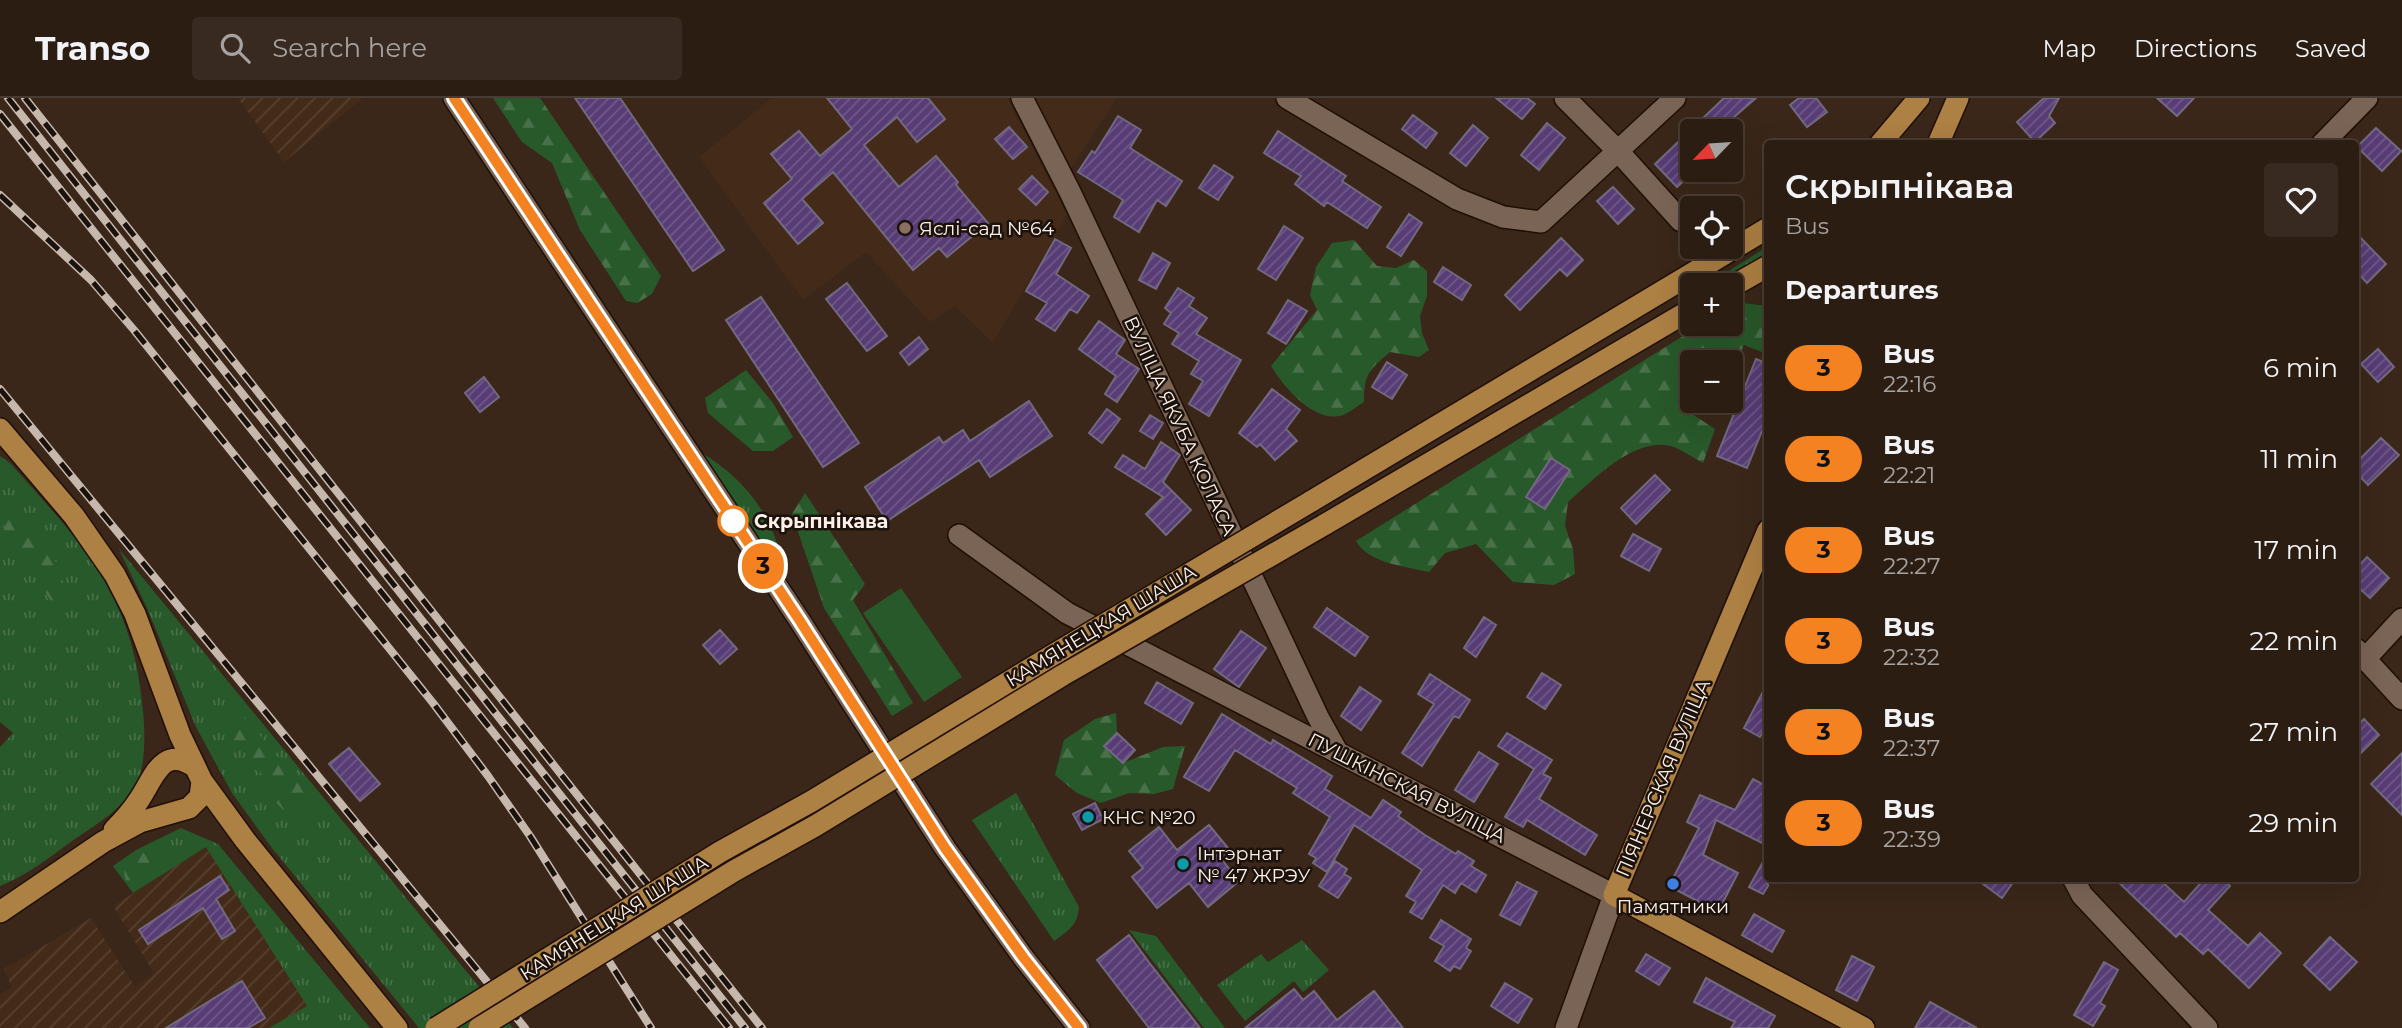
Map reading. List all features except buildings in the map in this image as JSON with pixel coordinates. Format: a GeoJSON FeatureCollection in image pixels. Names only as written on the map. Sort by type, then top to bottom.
{"type":"FeatureCollection","features":[{"type":"Feature","properties":{"kind":"main road"},"geometry":{"type":"LineString","coordinates":[[1883,140],[1919,98]]}},
{"type":"Feature","properties":{"kind":"main road"},"geometry":{"type":"LineString","coordinates":[[1940,140],[1958,98]]}},
{"type":"Feature","properties":{"kind":"main road","name":"КАМЯНЕЦКАЯ ШАША"},"geometry":{"type":"LineString","coordinates":[[436,1028],[720,852],[812,801],[1764,230]]}},
{"type":"Feature","properties":{"kind":"main road"},"geometry":{"type":"LineString","coordinates":[[1743,281],[1764,269]]}},
{"type":"Feature","properties":{"kind":"main road"},"geometry":{"type":"LineString","coordinates":[[1743,286],[1764,283]]}},
{"type":"Feature","properties":{"kind":"main road","name":"КАМЯНЕЦКАЯ ШАША"},"geometry":{"type":"LineString","coordinates":[[479,1028],[734,871],[816,826],[1063,675],[1680,316]]}},
{"type":"Feature","properties":{"kind":"main road"},"geometry":{"type":"LineString","coordinates":[[0,429],[74,516],[104,557],[135,614],[180,735],[198,774],[245,840],[397,1028]]}},
{"type":"Feature","properties":{"kind":"main road","name":"ПІЯНЕРСКАЯ ВУЛІЦА"},"geometry":{"type":"LineString","coordinates":[[1614,894],[1764,539]]}},
{"type":"Feature","properties":{"kind":"main road"},"geometry":{"type":"LineString","coordinates":[[103,842],[132,812],[155,774],[166,748],[169,725],[161,682]]}},
{"type":"Feature","properties":{"kind":"main road"},"geometry":{"type":"LineString","coordinates":[[0,912],[103,842],[140,822],[181,809],[200,797],[198,774],[180,760],[165,762],[155,774],[154,797],[159,804],[181,809],[208,811],[245,840]]}},
{"type":"Feature","properties":{"kind":"main road","name":"ПУШКІНСКАЯ ВУЛІЦА"},"geometry":{"type":"LineString","coordinates":[[1614,894],[1864,1028]]}},
{"type":"Feature","properties":{"kind":"street"},"geometry":{"type":"LineString","coordinates":[[454,98],[800,621],[945,848],[1023,957],[1079,1028]]}},
{"type":"Feature","properties":{"kind":"street","name":"ВУЛІЦА ЯКУБА КОЛАСА"},"geometry":{"type":"LineString","coordinates":[[1022,98],[1070,192],[1318,717],[1338,752]]}},
{"type":"Feature","properties":{"kind":"street"},"geometry":{"type":"LineString","coordinates":[[1287,98],[1457,199],[1503,217],[1541,222],[1675,98]]}},
{"type":"Feature","properties":{"kind":"street"},"geometry":{"type":"LineString","coordinates":[[1564,98],[1617,150],[1680,220]]}},
{"type":"Feature","properties":{"kind":"street"},"geometry":{"type":"LineString","coordinates":[[2326,140],[2367,98]]}},
{"type":"Feature","properties":{"kind":"street","name":"ПУШКІНСКАЯ ВУЛІЦА"},"geometry":{"type":"LineString","coordinates":[[959,534],[1067,613],[1614,894]]}},
{"type":"Feature","properties":{"kind":"street"},"geometry":{"type":"LineString","coordinates":[[2402,619],[2360,654],[2402,699]]}},
{"type":"Feature","properties":{"kind":"street"},"geometry":{"type":"LineString","coordinates":[[2075,882],[2082,895],[2207,1028]]}},
{"type":"Feature","properties":{"kind":"street","name":"ПІЯНЕРСКАЯ ВУЛІЦА"},"geometry":{"type":"LineString","coordinates":[[1566,1028],[1614,894]]}},
{"type":"Feature","properties":{"kind":"shaded area"},"geometry":{"type":"Polygon","coordinates":[[[238,98],[363,98],[284,162],[238,98]]]}},
{"type":"Feature","properties":{"kind":"shaded area","name":"Яслі-сад №64"},"geometry":{"type":"Polygon","coordinates":[[[772,98],[1007,98],[1067,215],[993,343],[955,306],[930,322],[866,252],[803,300],[699,157],[772,98]]]}},
{"type":"Feature","properties":{"kind":"shaded area","name":"Яслі-сад №64"},"geometry":{"type":"Polygon","coordinates":[[[1032,98],[1117,98],[1070,170],[1032,98]]]}},
{"type":"Feature","properties":{"kind":"shaded area"},"geometry":{"type":"Polygon","coordinates":[[[206,847],[308,1006],[269,1028],[0,1028],[0,995],[12,987],[4,969],[91,918],[135,987],[154,973],[113,906],[206,847]]]}},
{"type":"Feature","properties":{"kind":"green space"},"geometry":{"type":"Polygon","coordinates":[[[493,98],[540,98],[661,276],[652,294],[637,303],[626,301],[580,230],[552,163],[522,142],[493,98]]]}},
{"type":"Feature","properties":{"kind":"green space"},"geometry":{"type":"Polygon","coordinates":[[[1354,240],[1377,266],[1396,268],[1414,260],[1427,271],[1427,296],[1420,316],[1422,333],[1429,350],[1419,357],[1390,352],[1369,373],[1364,402],[1343,415],[1330,416],[1309,408],[1300,401],[1271,366],[1317,310],[1310,295],[1316,267],[1332,243],[1354,240]]]}},
{"type":"Feature","properties":{"kind":"green space"},"geometry":{"type":"Polygon","coordinates":[[[1764,249],[1764,258],[1736,273],[1725,273],[1764,249]]]}},
{"type":"Feature","properties":{"kind":"green space"},"geometry":{"type":"Polygon","coordinates":[[[1743,303],[1764,306],[1764,353],[1744,345],[1742,350],[1680,350],[1680,413],[1691,413],[1715,429],[1703,463],[1674,447],[1645,447],[1616,461],[1568,502],[1565,526],[1573,549],[1575,574],[1554,585],[1513,582],[1476,544],[1445,553],[1429,572],[1379,559],[1362,549],[1356,541],[1683,336],[1743,336],[1743,303]]]}},
{"type":"Feature","properties":{"kind":"green space"},"geometry":{"type":"Polygon","coordinates":[[[746,370],[773,403],[793,437],[773,451],[753,451],[708,413],[705,398],[746,370]]]}},
{"type":"Feature","properties":{"kind":"green space"},"geometry":{"type":"Polygon","coordinates":[[[699,451],[733,476],[758,504],[775,537],[786,577],[699,451]]]}},
{"type":"Feature","properties":{"kind":"green space"},"geometry":{"type":"Polygon","coordinates":[[[0,456],[10,463],[61,520],[100,574],[116,603],[137,670],[144,738],[139,777],[124,802],[38,866],[0,886],[0,747],[13,733],[0,722],[0,456]]]}},
{"type":"Feature","properties":{"kind":"green space"},"geometry":{"type":"Polygon","coordinates":[[[0,493],[25,518],[39,542],[57,563],[65,588],[65,598],[60,602],[51,601],[37,579],[19,563],[0,515],[0,493]]]}},
{"type":"Feature","properties":{"kind":"green space"},"geometry":{"type":"Polygon","coordinates":[[[805,493],[865,584],[853,600],[913,703],[892,716],[824,608],[792,514],[805,493]]]}},
{"type":"Feature","properties":{"kind":"green space"},"geometry":{"type":"Polygon","coordinates":[[[119,549],[513,1028],[419,1028],[272,848],[232,793],[196,727],[147,608],[119,549]]]}},
{"type":"Feature","properties":{"kind":"green space"},"geometry":{"type":"Polygon","coordinates":[[[901,588],[962,677],[924,702],[863,613],[901,588]]]}},
{"type":"Feature","properties":{"kind":"green space"},"geometry":{"type":"Polygon","coordinates":[[[1116,713],[1117,733],[1105,746],[1123,763],[1163,747],[1185,746],[1173,789],[1154,794],[1129,793],[1101,803],[1077,793],[1055,775],[1064,740],[1095,719],[1116,713]]]}},
{"type":"Feature","properties":{"kind":"green space"},"geometry":{"type":"Polygon","coordinates":[[[236,715],[248,721],[305,790],[309,808],[302,815],[291,814],[279,806],[256,764],[233,740],[230,721],[236,715]]]}},
{"type":"Feature","properties":{"kind":"green space"},"geometry":{"type":"Polygon","coordinates":[[[1016,793],[1079,907],[1074,923],[1054,941],[972,820],[1016,793]]]}},
{"type":"Feature","properties":{"kind":"green space"},"geometry":{"type":"Polygon","coordinates":[[[181,828],[218,844],[370,1028],[269,1028],[307,1006],[206,847],[133,893],[113,866],[136,850],[181,828]]]}},
{"type":"Feature","properties":{"kind":"green space"},"geometry":{"type":"Polygon","coordinates":[[[159,847],[173,849],[177,858],[175,862],[142,885],[137,887],[127,883],[125,869],[132,858],[159,847]]]}},
{"type":"Feature","properties":{"kind":"green space"},"geometry":{"type":"Polygon","coordinates":[[[1129,930],[1156,936],[1225,1028],[1204,1028],[1129,930]]]}},
{"type":"Feature","properties":{"kind":"green space"},"geometry":{"type":"Polygon","coordinates":[[[1302,940],[1329,970],[1303,992],[1294,981],[1245,1021],[1217,985],[1261,954],[1268,962],[1302,940]]]}},
{"type":"Feature","properties":{"kind":"railway"},"geometry":{"type":"LineString","coordinates":[[8,98],[745,1028]]}},
{"type":"Feature","properties":{"kind":"railway"},"geometry":{"type":"LineString","coordinates":[[25,98],[762,1028]]}},
{"type":"Feature","properties":{"kind":"railway"},"geometry":{"type":"LineString","coordinates":[[0,114],[729,1028]]}},
{"type":"Feature","properties":{"kind":"railway"},"geometry":{"type":"LineString","coordinates":[[0,195],[91,280],[134,330],[433,703],[530,836],[651,1028]]}},
{"type":"Feature","properties":{"kind":"railway"},"geometry":{"type":"LineString","coordinates":[[0,389],[525,1028]]}},
{"type":"Feature","properties":{"kind":"bus line","name":"3"},"geometry":{"type":"LineString","coordinates":[[454,98],[800,621],[945,848],[1023,957],[1079,1028]]}},
{"type":"Feature","properties":{"kind":"place","name":"Яслі-сад №64"},"geometry":{"type":"Point","coordinates":[905,228]}},
{"type":"Feature","properties":{"kind":"place","name":"Скрыпнікава"},"geometry":{"type":"Point","coordinates":[733,521]}},
{"type":"Feature","properties":{"kind":"place","name":"КНС №20"},"geometry":{"type":"Point","coordinates":[1088,817]}},
{"type":"Feature","properties":{"kind":"place","name":"Інтэрнат № 47 ЖРЭУ"},"geometry":{"type":"Point","coordinates":[1183,864]}},
{"type":"Feature","properties":{"kind":"place","name":"Памятники"},"geometry":{"type":"Point","coordinates":[1673,884]}}]}
